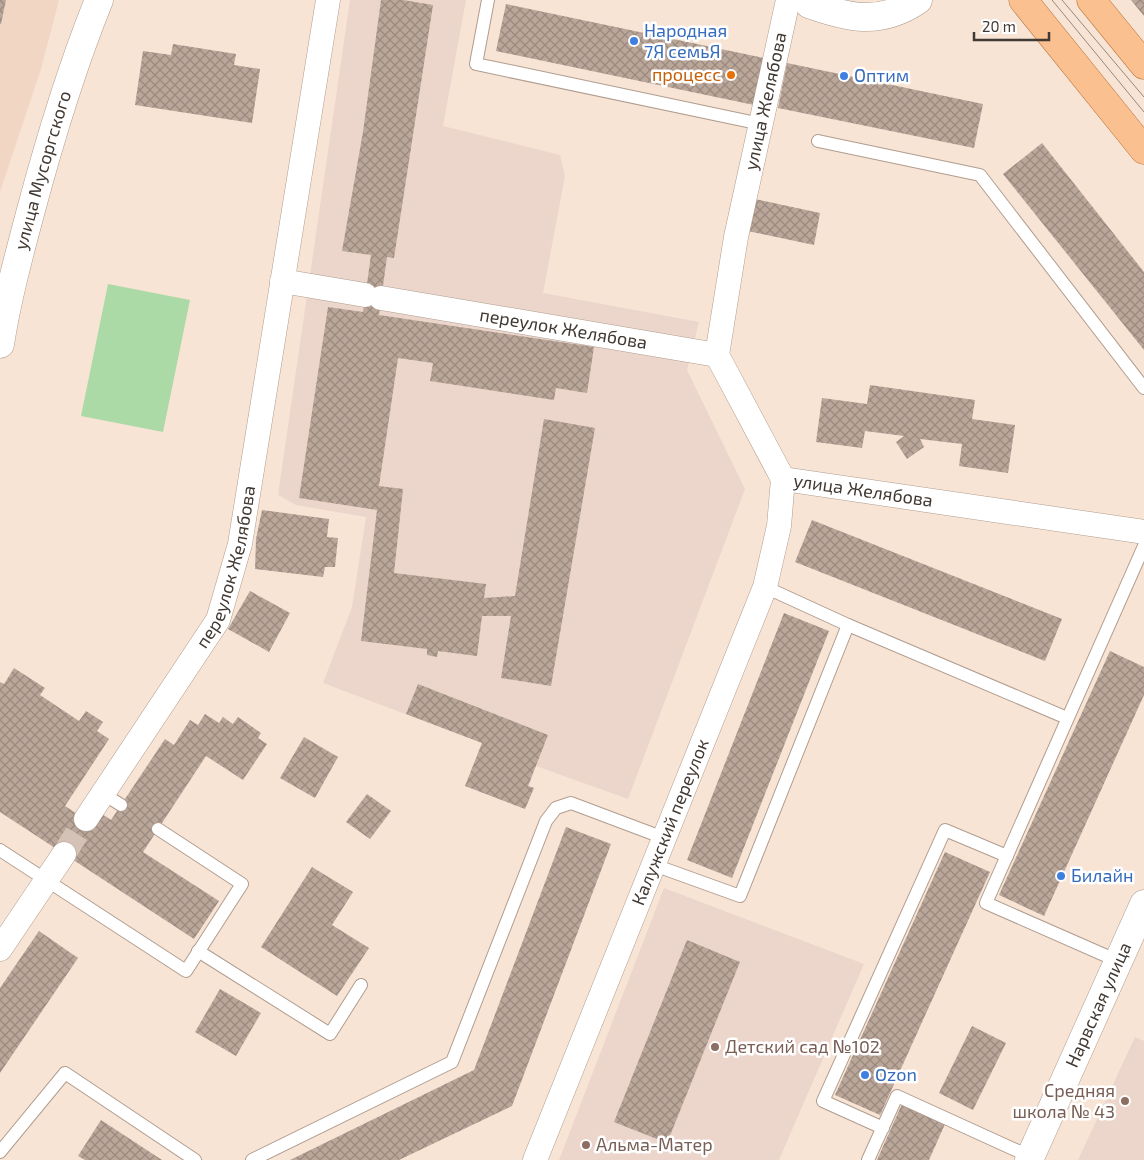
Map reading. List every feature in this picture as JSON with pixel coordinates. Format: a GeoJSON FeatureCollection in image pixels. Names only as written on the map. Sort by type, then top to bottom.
{"type":"FeatureCollection","features":[{"type":"Feature","properties":{"kind":"main road","name":"улица Мусоргского"},"geometry":{"type":"LineString","coordinates":[[0,344],[6,303],[48,147],[82,41],[99,0]]}},
{"type":"Feature","properties":{"kind":"main road"},"geometry":{"type":"LineString","coordinates":[[795,1],[838,0]]}},
{"type":"Feature","properties":{"kind":"main road"},"geometry":{"type":"LineString","coordinates":[[795,1],[840,15],[862,18],[888,15],[918,0]]}},
{"type":"Feature","properties":{"kind":"main road"},"geometry":{"type":"LineString","coordinates":[[1023,0],[1144,150]]}},
{"type":"Feature","properties":{"kind":"main road"},"geometry":{"type":"LineString","coordinates":[[1091,0],[1144,66]]}},
{"type":"Feature","properties":{"kind":"main road","name":"Нарвская улица"},"geometry":{"type":"LineString","coordinates":[[1030,1158],[1144,904]]}},
{"type":"Feature","properties":{"kind":"street","name":"переулок Желябова"},"geometry":{"type":"LineString","coordinates":[[86,819],[111,799],[218,620],[240,544],[328,0]]}},
{"type":"Feature","properties":{"kind":"street","name":"улица Желябова"},"geometry":{"type":"LineString","coordinates":[[795,1],[761,124],[736,237],[717,355],[783,479],[1144,532]]}},
{"type":"Feature","properties":{"kind":"street","name":"переулок Желябова"},"geometry":{"type":"LineString","coordinates":[[282,281],[717,355]]}},
{"type":"Feature","properties":{"kind":"street","name":"Калужский переулок"},"geometry":{"type":"LineString","coordinates":[[535,1160],[766,586],[779,526],[783,479]]}},
{"type":"Feature","properties":{"kind":"street"},"geometry":{"type":"LineString","coordinates":[[0,950],[64,854]]}},
{"type":"Feature","properties":{"kind":"lane"},"geometry":{"type":"LineString","coordinates":[[488,0],[476,64],[761,124]]}},
{"type":"Feature","properties":{"kind":"lane"},"geometry":{"type":"LineString","coordinates":[[818,141],[980,174],[1144,388]]}},
{"type":"Feature","properties":{"kind":"lane"},"geometry":{"type":"LineString","coordinates":[[1118,961],[986,902],[1144,546]]}},
{"type":"Feature","properties":{"kind":"lane"},"geometry":{"type":"LineString","coordinates":[[766,586],[848,625],[1067,718]]}},
{"type":"Feature","properties":{"kind":"lane"},"geometry":{"type":"LineString","coordinates":[[654,865],[740,896],[848,625]]}},
{"type":"Feature","properties":{"kind":"lane"},"geometry":{"type":"LineString","coordinates":[[252,1160],[452,1062],[546,821],[556,808],[571,803],[664,838]]}},
{"type":"Feature","properties":{"kind":"lane"},"geometry":{"type":"LineString","coordinates":[[0,850],[186,971],[242,884],[158,829]]}},
{"type":"Feature","properties":{"kind":"lane"},"geometry":{"type":"LineString","coordinates":[[883,1128],[823,1101],[946,830],[1007,856]]}},
{"type":"Feature","properties":{"kind":"lane"},"geometry":{"type":"LineString","coordinates":[[198,951],[330,1034],[361,985]]}},
{"type":"Feature","properties":{"kind":"lane"},"geometry":{"type":"LineString","coordinates":[[0,1152],[65,1073],[195,1160]]}},
{"type":"Feature","properties":{"kind":"lane"},"geometry":{"type":"LineString","coordinates":[[868,1160],[897,1096],[1030,1158]]}},
{"type":"Feature","properties":{"kind":"shaded area"},"geometry":{"type":"Polygon","coordinates":[[[0,0],[59,0],[41,69],[0,192],[0,0]]]}},
{"type":"Feature","properties":{"kind":"shaded area"},"geometry":{"type":"Polygon","coordinates":[[[350,0],[466,0],[443,126],[560,155],[565,176],[543,293],[699,322],[687,370],[745,489],[628,799],[536,766],[529,786],[534,788],[525,809],[465,786],[482,743],[323,683],[352,607],[366,517],[296,505],[278,495],[350,0]]]}},
{"type":"Feature","properties":{"kind":"shaded area","name":"Детский сад №102"},"geometry":{"type":"Polygon","coordinates":[[[664,888],[864,964],[779,1160],[559,1160],[664,888]]]}},
{"type":"Feature","properties":{"kind":"shaded area","name":"Средняя школа № 43"},"geometry":{"type":"Polygon","coordinates":[[[1135,1037],[1144,1041],[1144,1160],[1078,1160],[1135,1037]]]}},
{"type":"Feature","properties":{"kind":"green space"},"geometry":{"type":"Polygon","coordinates":[[[108,284],[190,300],[163,432],[81,416],[108,284]]]}},
{"type":"Feature","properties":{"kind":"building"},"geometry":{"type":"Polygon","coordinates":[[[0,0],[6,0],[1,24],[0,24],[0,0]]]}},
{"type":"Feature","properties":{"kind":"building"},"geometry":{"type":"Polygon","coordinates":[[[381,0],[403,0],[433,5],[394,258],[387,257],[379,315],[594,347],[587,393],[556,388],[554,400],[430,381],[433,363],[398,358],[379,486],[403,489],[394,573],[486,584],[484,598],[515,596],[544,419],[595,428],[551,686],[501,678],[511,616],[482,616],[477,656],[438,651],[437,657],[427,655],[427,649],[361,641],[377,510],[299,498],[328,307],[363,312],[371,255],[342,251],[363,132],[381,0]]]}},
{"type":"Feature","properties":{"kind":"building"},"geometry":{"type":"Polygon","coordinates":[[[1131,0],[1144,0],[1144,16],[1131,0]]]}},
{"type":"Feature","properties":{"kind":"building"},"geometry":{"type":"Polygon","coordinates":[[[506,4],[764,58],[754,105],[496,51],[506,4]]]}},
{"type":"Feature","properties":{"kind":"building"},"geometry":{"type":"Polygon","coordinates":[[[173,44],[236,54],[234,65],[260,69],[252,123],[135,105],[143,51],[171,55],[173,44]]]}},
{"type":"Feature","properties":{"kind":"building"},"geometry":{"type":"Polygon","coordinates":[[[787,63],[983,104],[974,148],[778,108],[787,63]]]}},
{"type":"Feature","properties":{"kind":"building"},"geometry":{"type":"Polygon","coordinates":[[[1042,143],[1144,272],[1144,350],[1003,174],[1042,143]]]}},
{"type":"Feature","properties":{"kind":"building"},"geometry":{"type":"Polygon","coordinates":[[[755,199],[820,213],[814,245],[748,231],[755,199]]]}},
{"type":"Feature","properties":{"kind":"building"},"geometry":{"type":"Polygon","coordinates":[[[870,385],[975,400],[972,419],[1015,425],[1008,473],[959,466],[962,444],[920,439],[924,447],[907,459],[896,442],[904,436],[865,431],[862,448],[816,442],[822,398],[867,404],[870,385]]]}},
{"type":"Feature","properties":{"kind":"building"},"geometry":{"type":"Polygon","coordinates":[[[262,510],[329,519],[327,537],[338,538],[335,567],[325,567],[323,577],[255,569],[256,539],[262,510]]]}},
{"type":"Feature","properties":{"kind":"building"},"geometry":{"type":"Polygon","coordinates":[[[812,520],[1062,619],[1045,661],[795,562],[812,520]]]}},
{"type":"Feature","properties":{"kind":"building"},"geometry":{"type":"Polygon","coordinates":[[[250,591],[290,613],[269,652],[228,629],[250,591]]]}},
{"type":"Feature","properties":{"kind":"building"},"geometry":{"type":"Polygon","coordinates":[[[784,613],[829,631],[732,878],[687,860],[784,613]]]}},
{"type":"Feature","properties":{"kind":"building"},"geometry":{"type":"Polygon","coordinates":[[[1110,651],[1144,667],[1144,695],[1044,916],[999,895],[1110,651]]]}},
{"type":"Feature","properties":{"kind":"building"},"geometry":{"type":"Polygon","coordinates":[[[14,668],[45,688],[40,695],[79,721],[86,711],[103,722],[97,731],[109,739],[65,806],[94,825],[102,814],[111,820],[165,739],[174,745],[190,720],[198,725],[205,714],[219,723],[223,717],[233,724],[238,717],[261,733],[258,738],[267,744],[243,780],[206,756],[143,852],[219,901],[194,939],[0,812],[0,682],[4,684],[14,668]]]}},
{"type":"Feature","properties":{"kind":"building"},"geometry":{"type":"Polygon","coordinates":[[[418,684],[548,735],[528,786],[534,788],[525,809],[465,786],[482,743],[406,714],[418,684]]]}},
{"type":"Feature","properties":{"kind":"building"},"geometry":{"type":"Polygon","coordinates":[[[304,737],[338,757],[315,798],[280,778],[304,737]]]}},
{"type":"Feature","properties":{"kind":"building"},"geometry":{"type":"Polygon","coordinates":[[[367,794],[391,811],[370,839],[346,822],[367,794]]]}},
{"type":"Feature","properties":{"kind":"building"},"geometry":{"type":"Polygon","coordinates":[[[566,827],[611,844],[512,1106],[399,1160],[290,1160],[474,1070],[566,827]]]}},
{"type":"Feature","properties":{"kind":"building"},"geometry":{"type":"Polygon","coordinates":[[[945,852],[990,872],[880,1115],[835,1095],[945,852]]]}},
{"type":"Feature","properties":{"kind":"building"},"geometry":{"type":"Polygon","coordinates":[[[312,867],[353,892],[332,925],[369,948],[337,996],[261,947],[312,867]]]}},
{"type":"Feature","properties":{"kind":"building"},"geometry":{"type":"Polygon","coordinates":[[[39,931],[78,958],[0,1073],[0,988],[39,931]]]}},
{"type":"Feature","properties":{"kind":"building"},"geometry":{"type":"Polygon","coordinates":[[[687,940],[740,962],[667,1143],[614,1122],[687,940]]]}},
{"type":"Feature","properties":{"kind":"building"},"geometry":{"type":"Polygon","coordinates":[[[220,989],[261,1013],[236,1056],[195,1032],[220,989]]]}},
{"type":"Feature","properties":{"kind":"building"},"geometry":{"type":"Polygon","coordinates":[[[972,1026],[1006,1043],[973,1110],[939,1093],[972,1026]]]}},
{"type":"Feature","properties":{"kind":"building"},"geometry":{"type":"Polygon","coordinates":[[[902,1104],[945,1124],[929,1160],[877,1160],[902,1104]]]}},
{"type":"Feature","properties":{"kind":"building"},"geometry":{"type":"Polygon","coordinates":[[[101,1120],[162,1160],[85,1160],[78,1156],[101,1120]]]}},
{"type":"Feature","properties":{"kind":"tunnel"},"geometry":{"type":"LineString","coordinates":[[64,854],[86,819]]}},
{"type":"Feature","properties":{"kind":"tram line"},"geometry":{"type":"LineString","coordinates":[[1052,0],[1144,112]]}},
{"type":"Feature","properties":{"kind":"tram line"},"geometry":{"type":"LineString","coordinates":[[1062,0],[1144,97]]}},
{"type":"Feature","properties":{"kind":"place","name":"Народная 7Я семьЯ"},"geometry":{"type":"Point","coordinates":[634,41]}},
{"type":"Feature","properties":{"kind":"place","name":"процесс"},"geometry":{"type":"Point","coordinates":[731,75]}},
{"type":"Feature","properties":{"kind":"place","name":"Оптим"},"geometry":{"type":"Point","coordinates":[844,76]}},
{"type":"Feature","properties":{"kind":"place","name":"Билайн"},"geometry":{"type":"Point","coordinates":[1061,876]}},
{"type":"Feature","properties":{"kind":"place","name":"Детский сад №102"},"geometry":{"type":"Point","coordinates":[715,1047]}},
{"type":"Feature","properties":{"kind":"place","name":"Ozon"},"geometry":{"type":"Point","coordinates":[865,1075]}},
{"type":"Feature","properties":{"kind":"place","name":"Средняя школа № 43"},"geometry":{"type":"Point","coordinates":[1125,1101]}},
{"type":"Feature","properties":{"kind":"place","name":"Альма-Матер"},"geometry":{"type":"Point","coordinates":[586,1145]}}]}
